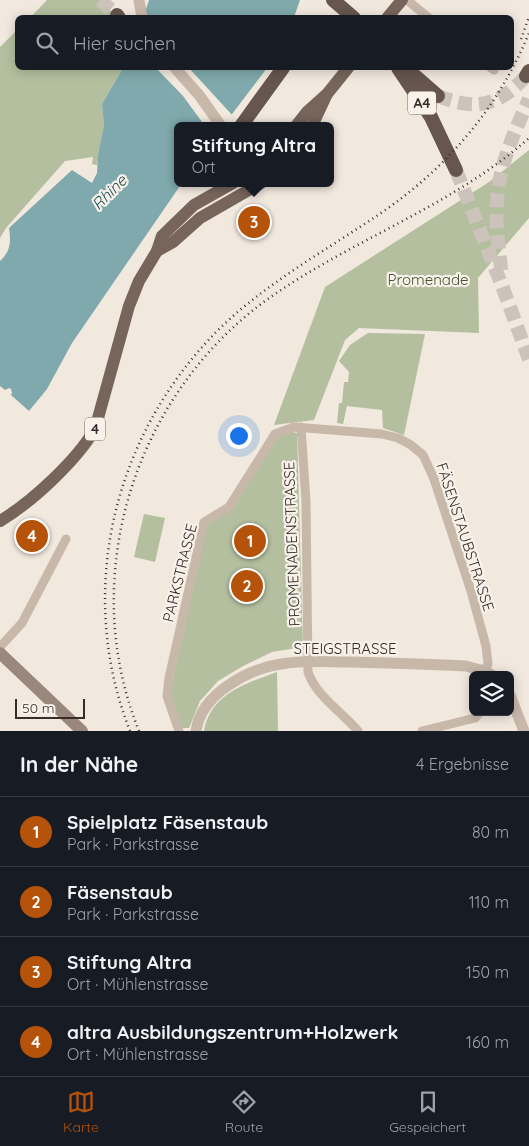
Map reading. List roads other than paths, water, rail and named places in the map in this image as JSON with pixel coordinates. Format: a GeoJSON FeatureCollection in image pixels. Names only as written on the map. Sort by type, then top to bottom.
{"type":"FeatureCollection","features":[{"type":"Feature","properties":{"kind":"highway"},"geometry":{"type":"LineString","coordinates":[[333,0],[350,15]]}},
{"type":"Feature","properties":{"kind":"highway"},"geometry":{"type":"LineString","coordinates":[[244,122],[281,70]]}},
{"type":"Feature","properties":{"kind":"highway","name":"A4"},"geometry":{"type":"LineString","coordinates":[[399,70],[435,125],[456,170]]}},
{"type":"Feature","properties":{"kind":"highway"},"geometry":{"type":"LineString","coordinates":[[408,70],[438,96]]}},
{"type":"Feature","properties":{"kind":"main road"},"geometry":{"type":"LineString","coordinates":[[390,15],[402,0]]}},
{"type":"Feature","properties":{"kind":"main road"},"geometry":{"type":"LineString","coordinates":[[299,122],[327,94],[346,70]]}},
{"type":"Feature","properties":{"kind":"main road"},"geometry":{"type":"LineString","coordinates":[[314,122],[327,94]]}},
{"type":"Feature","properties":{"kind":"main road","name":"4"},"geometry":{"type":"LineString","coordinates":[[0,521],[37,494],[85,446],[95,429],[129,306],[162,236],[186,211],[226,187]]}},
{"type":"Feature","properties":{"kind":"main road","name":"4"},"geometry":{"type":"LineString","coordinates":[[156,251],[172,242],[200,218],[255,187]]}},
{"type":"Feature","properties":{"kind":"main road"},"geometry":{"type":"LineString","coordinates":[[0,653],[82,731]]}},
{"type":"Feature","properties":{"kind":"street"},"geometry":{"type":"LineString","coordinates":[[408,0],[426,15]]}},
{"type":"Feature","properties":{"kind":"street"},"geometry":{"type":"LineString","coordinates":[[177,70],[199,95],[218,122]]}},
{"type":"Feature","properties":{"kind":"street","name":"PROMENADENSTRASSE"},"geometry":{"type":"LineString","coordinates":[[298,427],[306,501],[308,672],[312,683],[358,731]]}},
{"type":"Feature","properties":{"kind":"street","name":"FÄSENSTAUBSTRASSE"},"geometry":{"type":"LineString","coordinates":[[298,427],[382,434],[398,438],[423,454],[434,479],[471,591],[486,646],[488,671]]}},
{"type":"Feature","properties":{"kind":"street","name":"PARKSTRASSE"},"geometry":{"type":"LineString","coordinates":[[180,731],[167,696],[169,678],[204,522],[229,507],[275,434],[298,427]]}},
{"type":"Feature","properties":{"kind":"street"},"geometry":{"type":"LineString","coordinates":[[0,647],[22,623],[66,539]]}},
{"type":"Feature","properties":{"kind":"street","name":"STEIGSTRASSE"},"geometry":{"type":"LineString","coordinates":[[196,731],[209,702],[220,691],[270,666],[307,661],[466,666],[482,671]]}},
{"type":"Feature","properties":{"kind":"street"},"geometry":{"type":"LineString","coordinates":[[514,706],[524,731]]}},
{"type":"Feature","properties":{"kind":"street"},"geometry":{"type":"LineString","coordinates":[[422,731],[477,716]]}},
{"type":"Feature","properties":{"kind":"water"},"geometry":{"type":"Polygon","coordinates":[[[149,0],[300,0],[295,15],[144,15],[149,0]]]}},
{"type":"Feature","properties":{"kind":"water","name":"Rhine"},"geometry":{"type":"Polygon","coordinates":[[[122,70],[265,70],[226,122],[174,122],[174,187],[179,187],[72,343],[47,389],[29,411],[11,395],[11,389],[5,390],[0,386],[0,261],[9,246],[9,228],[72,170],[92,183],[97,173],[104,125],[102,104],[122,70]]]}},
{"type":"Feature","properties":{"kind":"tunnel"},"geometry":{"type":"LineString","coordinates":[[100,0],[117,15]]}},
{"type":"Feature","properties":{"kind":"tunnel"},"geometry":{"type":"LineString","coordinates":[[438,96],[464,103],[486,103],[506,94],[526,76]]}},
{"type":"Feature","properties":{"kind":"tunnel"},"geometry":{"type":"LineString","coordinates":[[501,270],[497,235],[498,188],[508,148],[529,99]]}},
{"type":"Feature","properties":{"kind":"tunnel"},"geometry":{"type":"LineString","coordinates":[[456,170],[529,359]]}},
{"type":"Feature","properties":{"kind":"railway"},"geometry":{"type":"LineString","coordinates":[[521,39],[529,17]]}},
{"type":"Feature","properties":{"kind":"railway"},"geometry":{"type":"LineString","coordinates":[[514,64],[529,33]]}},
{"type":"Feature","properties":{"kind":"railway"},"geometry":{"type":"LineString","coordinates":[[130,731],[115,683],[110,658],[105,608],[107,558],[118,501],[128,469],[156,410],[194,357],[216,332],[240,310],[292,271],[381,213],[428,176],[449,156],[486,111],[511,70]]}},
{"type":"Feature","properties":{"kind":"railway"},"geometry":{"type":"LineString","coordinates":[[139,731],[121,671],[114,609],[118,547],[132,487],[155,431],[188,378],[229,331],[278,292],[309,272],[470,182],[529,138]]}},
{"type":"Feature","properties":{"kind":"place","name":"Stiftung Altra"},"geometry":{"type":"Point","coordinates":[254,222]}},
{"type":"Feature","properties":{"kind":"place","name":"altra Ausbildungszentrum+Holzwerk"},"geometry":{"type":"Point","coordinates":[32,536]}},
{"type":"Feature","properties":{"kind":"place","name":"Spielplatz Fäsenstaub"},"geometry":{"type":"Point","coordinates":[250,541]}},
{"type":"Feature","properties":{"kind":"place","name":"Fäsenstaub"},"geometry":{"type":"Point","coordinates":[247,586]}},
{"type":"Feature","properties":{"kind":"park label","name":"Promenade"},"geometry":{"type":"Point","coordinates":[428,280]}}]}
